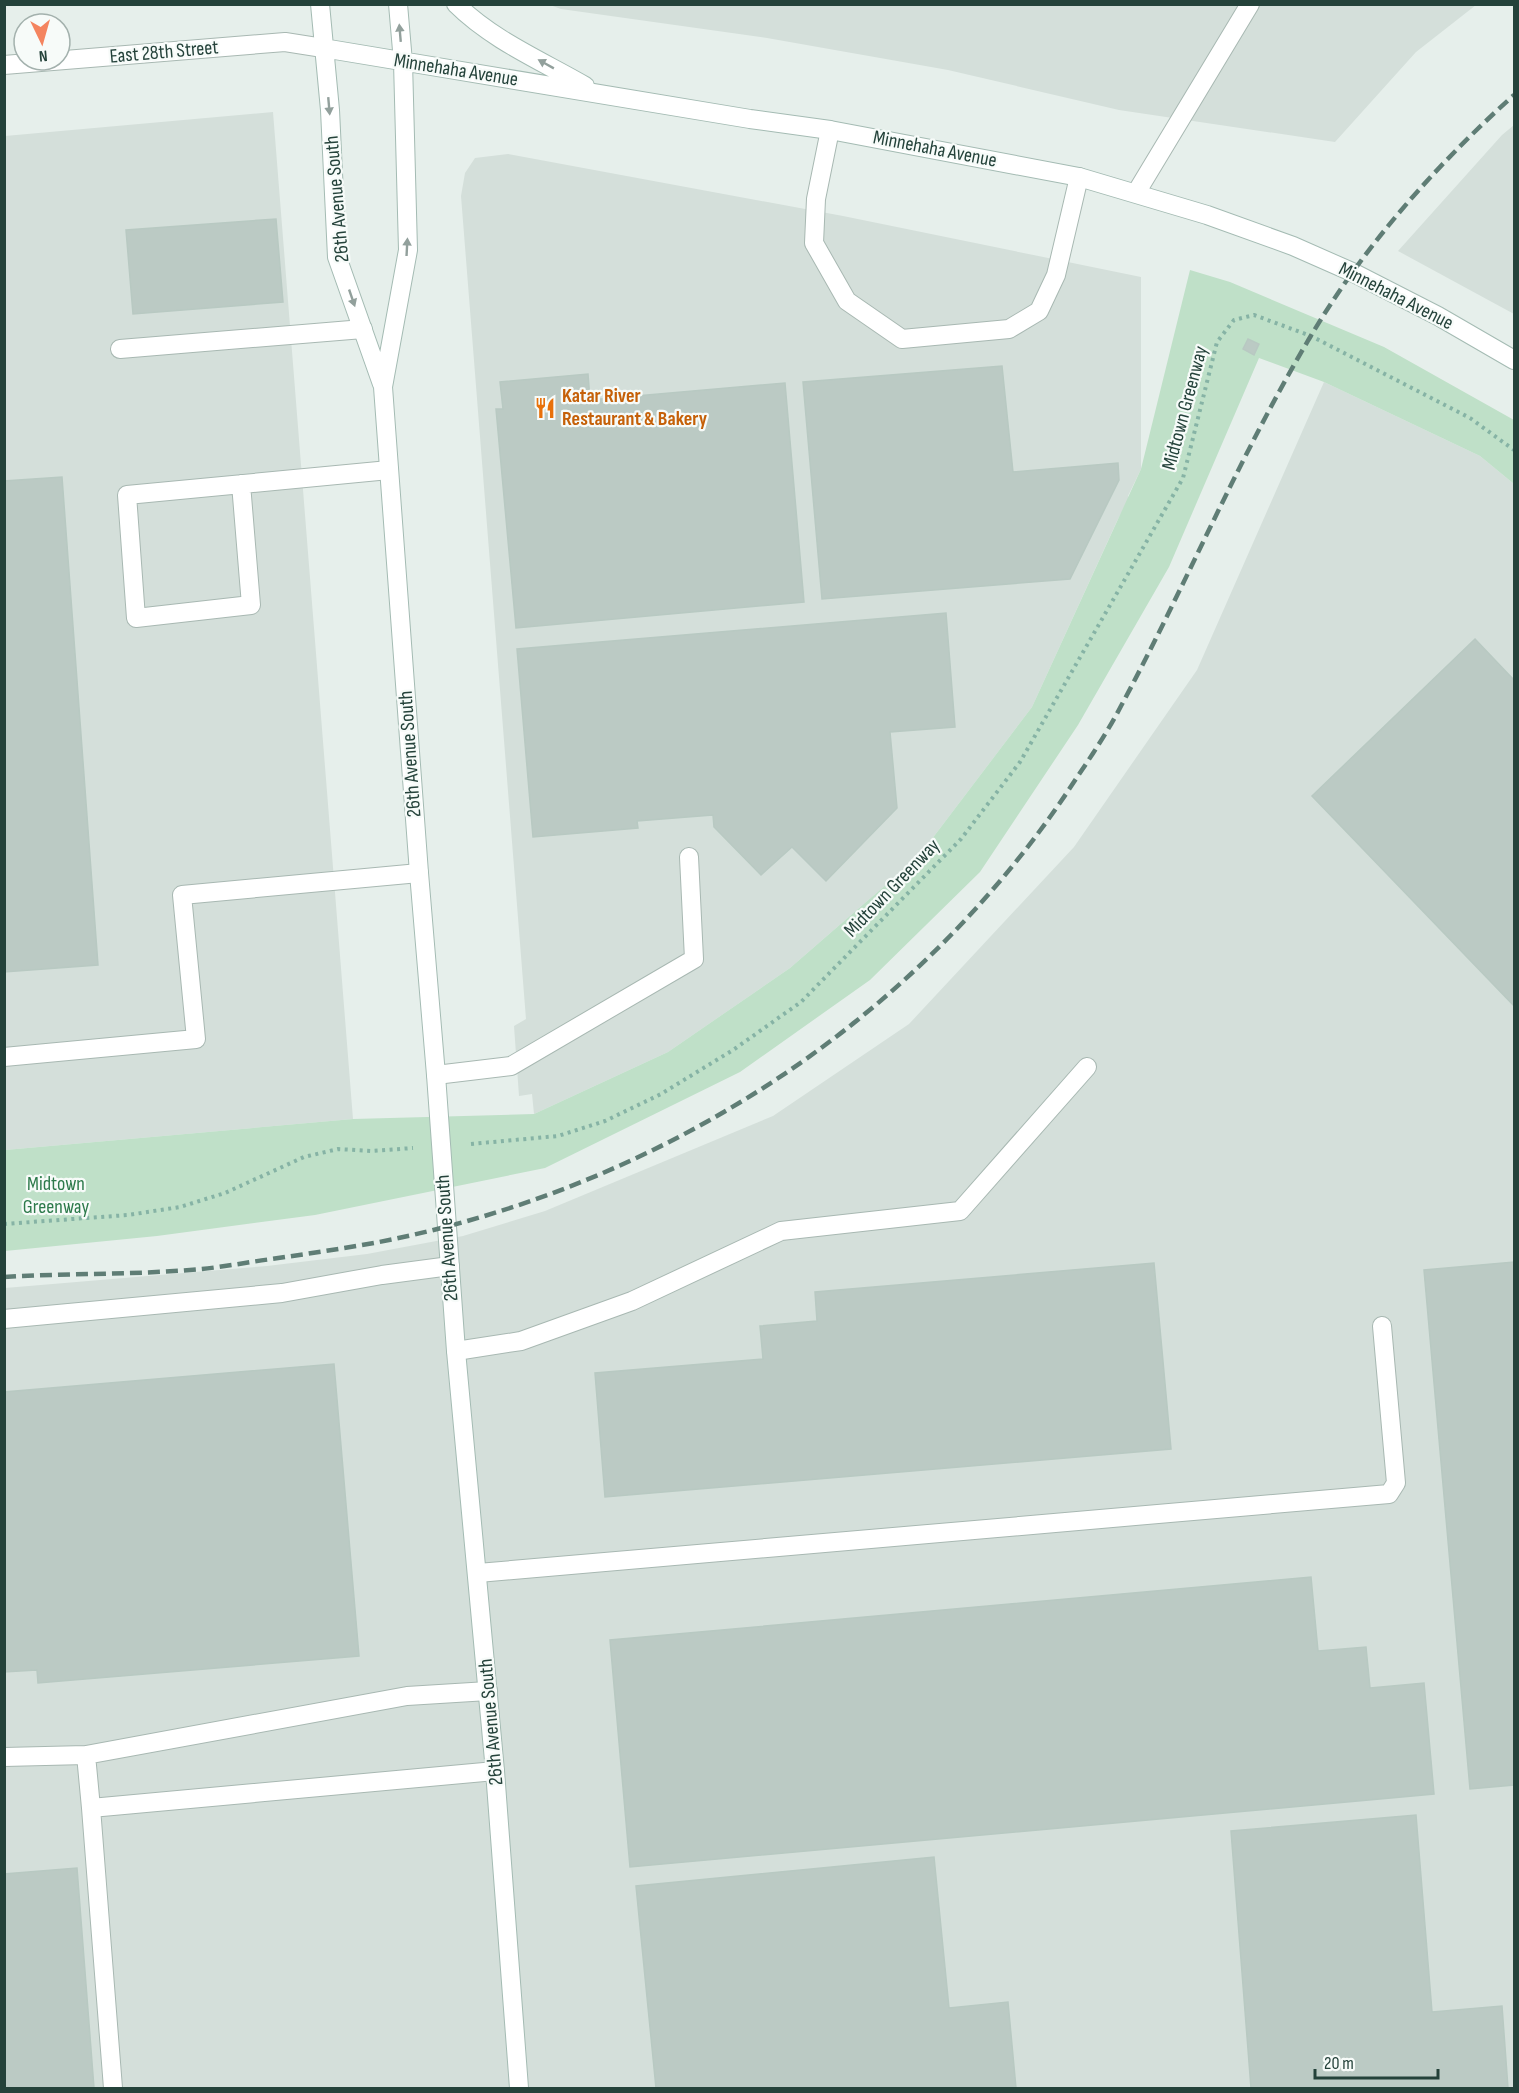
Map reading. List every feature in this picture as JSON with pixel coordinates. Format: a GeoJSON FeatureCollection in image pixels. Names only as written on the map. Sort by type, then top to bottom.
{"type":"FeatureCollection","features":[{"type":"Feature","properties":{"kind":"street","name":"26th Avenue South"},"geometry":{"type":"LineString","coordinates":[[320,4],[330,110],[338,256],[383,387]]}},
{"type":"Feature","properties":{"kind":"street","name":"26th Avenue South"},"geometry":{"type":"LineString","coordinates":[[398,4],[403,62],[408,250],[383,387],[456,1351],[495,1771],[519,2088]]}},
{"type":"Feature","properties":{"kind":"street"},"geometry":{"type":"LineString","coordinates":[[456,4],[469,17],[498,37],[597,93]]}},
{"type":"Feature","properties":{"kind":"street"},"geometry":{"type":"LineString","coordinates":[[1136,193],[1250,4]]}},
{"type":"Feature","properties":{"kind":"street","name":"East 28th Street"},"geometry":{"type":"LineString","coordinates":[[4,65],[285,42],[323,48]]}},
{"type":"Feature","properties":{"kind":"street","name":"Minnehaha Avenue"},"geometry":{"type":"LineString","coordinates":[[323,48],[403,62],[468,70],[750,119],[830,130],[1079,177],[1207,215],[1303,250],[1438,316],[1515,360]]}},
{"type":"Feature","properties":{"kind":"street"},"geometry":{"type":"LineString","coordinates":[[830,130],[816,199],[813,243],[847,301],[902,339],[1009,329],[1039,311],[1056,275],[1079,177]]}},
{"type":"Feature","properties":{"kind":"street"},"geometry":{"type":"LineString","coordinates":[[120,349],[363,329]]}},
{"type":"Feature","properties":{"kind":"street"},"geometry":{"type":"LineString","coordinates":[[241,484],[251,605],[136,618],[127,495],[241,484],[389,470]]}},
{"type":"Feature","properties":{"kind":"street"},"geometry":{"type":"LineString","coordinates":[[436,1075],[511,1066],[694,959],[689,857]]}},
{"type":"Feature","properties":{"kind":"street"},"geometry":{"type":"LineString","coordinates":[[4,1057],[196,1039],[182,896],[419,873]]}},
{"type":"Feature","properties":{"kind":"street"},"geometry":{"type":"LineString","coordinates":[[456,1351],[521,1341],[610,1309],[781,1231],[960,1211],[1087,1067]]}},
{"type":"Feature","properties":{"kind":"street"},"geometry":{"type":"LineString","coordinates":[[4,1319],[282,1293],[382,1275],[450,1266]]}},
{"type":"Feature","properties":{"kind":"street"},"geometry":{"type":"LineString","coordinates":[[477,1573],[1389,1494],[1396,1483],[1382,1326]]}},
{"type":"Feature","properties":{"kind":"street"},"geometry":{"type":"LineString","coordinates":[[4,1756],[86,1755],[407,1696],[488,1691]]}},
{"type":"Feature","properties":{"kind":"street"},"geometry":{"type":"LineString","coordinates":[[86,1755],[113,2088]]}},
{"type":"Feature","properties":{"kind":"street"},"geometry":{"type":"LineString","coordinates":[[91,1808],[495,1771]]}},
{"type":"Feature","properties":{"kind":"path","name":"Midtown Greenway"},"geometry":{"type":"LineString","coordinates":[[4,1224],[128,1215],[180,1207],[225,1193],[304,1157],[338,1149],[372,1151],[558,1136],[606,1120],[661,1094],[733,1050],[801,1002],[961,839],[1020,762],[1183,478],[1217,342],[1234,320],[1254,315],[1311,336],[1462,414],[1515,450]]}},
{"type":"Feature","properties":{"kind":"shaded area"},"geometry":{"type":"Polygon","coordinates":[[[550,5],[1476,5],[1416,52],[1335,142],[1119,110],[948,70],[767,38],[561,9],[550,5]]]}},
{"type":"Feature","properties":{"kind":"shaded area"},"geometry":{"type":"Polygon","coordinates":[[[273,112],[353,1119],[5,1150],[5,136],[273,112]]]}},
{"type":"Feature","properties":{"kind":"shaded area"},"geometry":{"type":"Polygon","coordinates":[[[1514,125],[1514,314],[1398,251],[1502,135],[1514,125]]]}},
{"type":"Feature","properties":{"kind":"shaded area"},"geometry":{"type":"Polygon","coordinates":[[[508,154],[843,216],[1141,277],[1141,469],[1032,707],[919,856],[790,968],[668,1052],[534,1114],[532,1094],[519,1096],[514,1026],[526,1019],[461,196],[465,173],[475,158],[508,154]]]}},
{"type":"Feature","properties":{"kind":"shaded area"},"geometry":{"type":"Polygon","coordinates":[[[1324,382],[1480,456],[1514,484],[1514,2088],[5,2088],[5,1288],[267,1266],[367,1254],[463,1236],[545,1211],[773,1116],[909,1024],[1074,847],[1197,670],[1324,382]]]}},
{"type":"Feature","properties":{"kind":"green space","name":"Midtown Greenway"},"geometry":{"type":"Polygon","coordinates":[[[1190,270],[1230,282],[1384,347],[1514,420],[1514,484],[1480,456],[1324,382],[1259,358],[1169,567],[1078,725],[980,872],[870,980],[740,1072],[545,1168],[315,1215],[157,1236],[5,1251],[5,1150],[353,1119],[534,1114],[668,1052],[790,968],[919,856],[1032,707],[1141,469],[1190,270]]]}},
{"type":"Feature","properties":{"kind":"building"},"geometry":{"type":"Polygon","coordinates":[[[276,219],[283,302],[133,314],[126,230],[276,219]]]}},
{"type":"Feature","properties":{"kind":"building"},"geometry":{"type":"Polygon","coordinates":[[[1248,339],[1259,344],[1254,355],[1243,349],[1248,339]]]}},
{"type":"Feature","properties":{"kind":"building"},"geometry":{"type":"Polygon","coordinates":[[[1002,366],[1013,472],[1118,463],[1119,480],[1070,579],[822,599],[803,382],[1002,366]]]}},
{"type":"Feature","properties":{"kind":"building"},"geometry":{"type":"Polygon","coordinates":[[[588,374],[590,400],[785,383],[804,602],[516,628],[496,409],[503,409],[500,382],[588,374]]]}},
{"type":"Feature","properties":{"kind":"building"},"geometry":{"type":"Polygon","coordinates":[[[62,477],[98,965],[4,972],[4,481],[62,477]]]}},
{"type":"Feature","properties":{"kind":"building"},"geometry":{"type":"Polygon","coordinates":[[[946,613],[955,727],[890,732],[897,808],[826,881],[792,847],[761,875],[714,827],[713,815],[637,821],[638,828],[533,837],[517,649],[946,613]]]}},
{"type":"Feature","properties":{"kind":"building"},"geometry":{"type":"Polygon","coordinates":[[[1475,639],[1514,680],[1514,1006],[1312,796],[1475,639]]]}},
{"type":"Feature","properties":{"kind":"building"},"geometry":{"type":"Polygon","coordinates":[[[1514,1262],[1514,1785],[1470,1789],[1424,1270],[1514,1262]]]}},
{"type":"Feature","properties":{"kind":"building"},"geometry":{"type":"Polygon","coordinates":[[[1154,1263],[1171,1449],[605,1497],[595,1373],[763,1359],[760,1326],[817,1321],[815,1292],[1154,1263]]]}},
{"type":"Feature","properties":{"kind":"building"},"geometry":{"type":"Polygon","coordinates":[[[334,1364],[359,1656],[38,1683],[37,1670],[4,1672],[4,1392],[334,1364]]]}},
{"type":"Feature","properties":{"kind":"building"},"geometry":{"type":"Polygon","coordinates":[[[1311,1577],[1318,1651],[1366,1647],[1370,1688],[1424,1683],[1434,1794],[630,1867],[610,1640],[1311,1577]]]}},
{"type":"Feature","properties":{"kind":"building"},"geometry":{"type":"Polygon","coordinates":[[[1416,1815],[1432,2012],[1502,2006],[1508,2088],[1251,2088],[1231,1831],[1416,1815]]]}},
{"type":"Feature","properties":{"kind":"building"},"geometry":{"type":"Polygon","coordinates":[[[934,1857],[949,2008],[1008,2002],[1016,2088],[656,2088],[636,1886],[934,1857]]]}},
{"type":"Feature","properties":{"kind":"building"},"geometry":{"type":"Polygon","coordinates":[[[77,1868],[94,2088],[4,2088],[4,1874],[77,1868]]]}},
{"type":"Feature","properties":{"kind":"railway"},"geometry":{"type":"LineString","coordinates":[[4,1277],[210,1268],[374,1243],[477,1218],[577,1184],[674,1140],[765,1087],[851,1025],[930,956],[1002,879],[1066,794],[1115,717],[1259,429],[1330,305],[1402,209],[1456,150],[1514,95]]}},
{"type":"Feature","properties":{"kind":"place","name":"Katar River Restaurant & Bakery"},"geometry":{"type":"Point","coordinates":[545,408]}}]}
